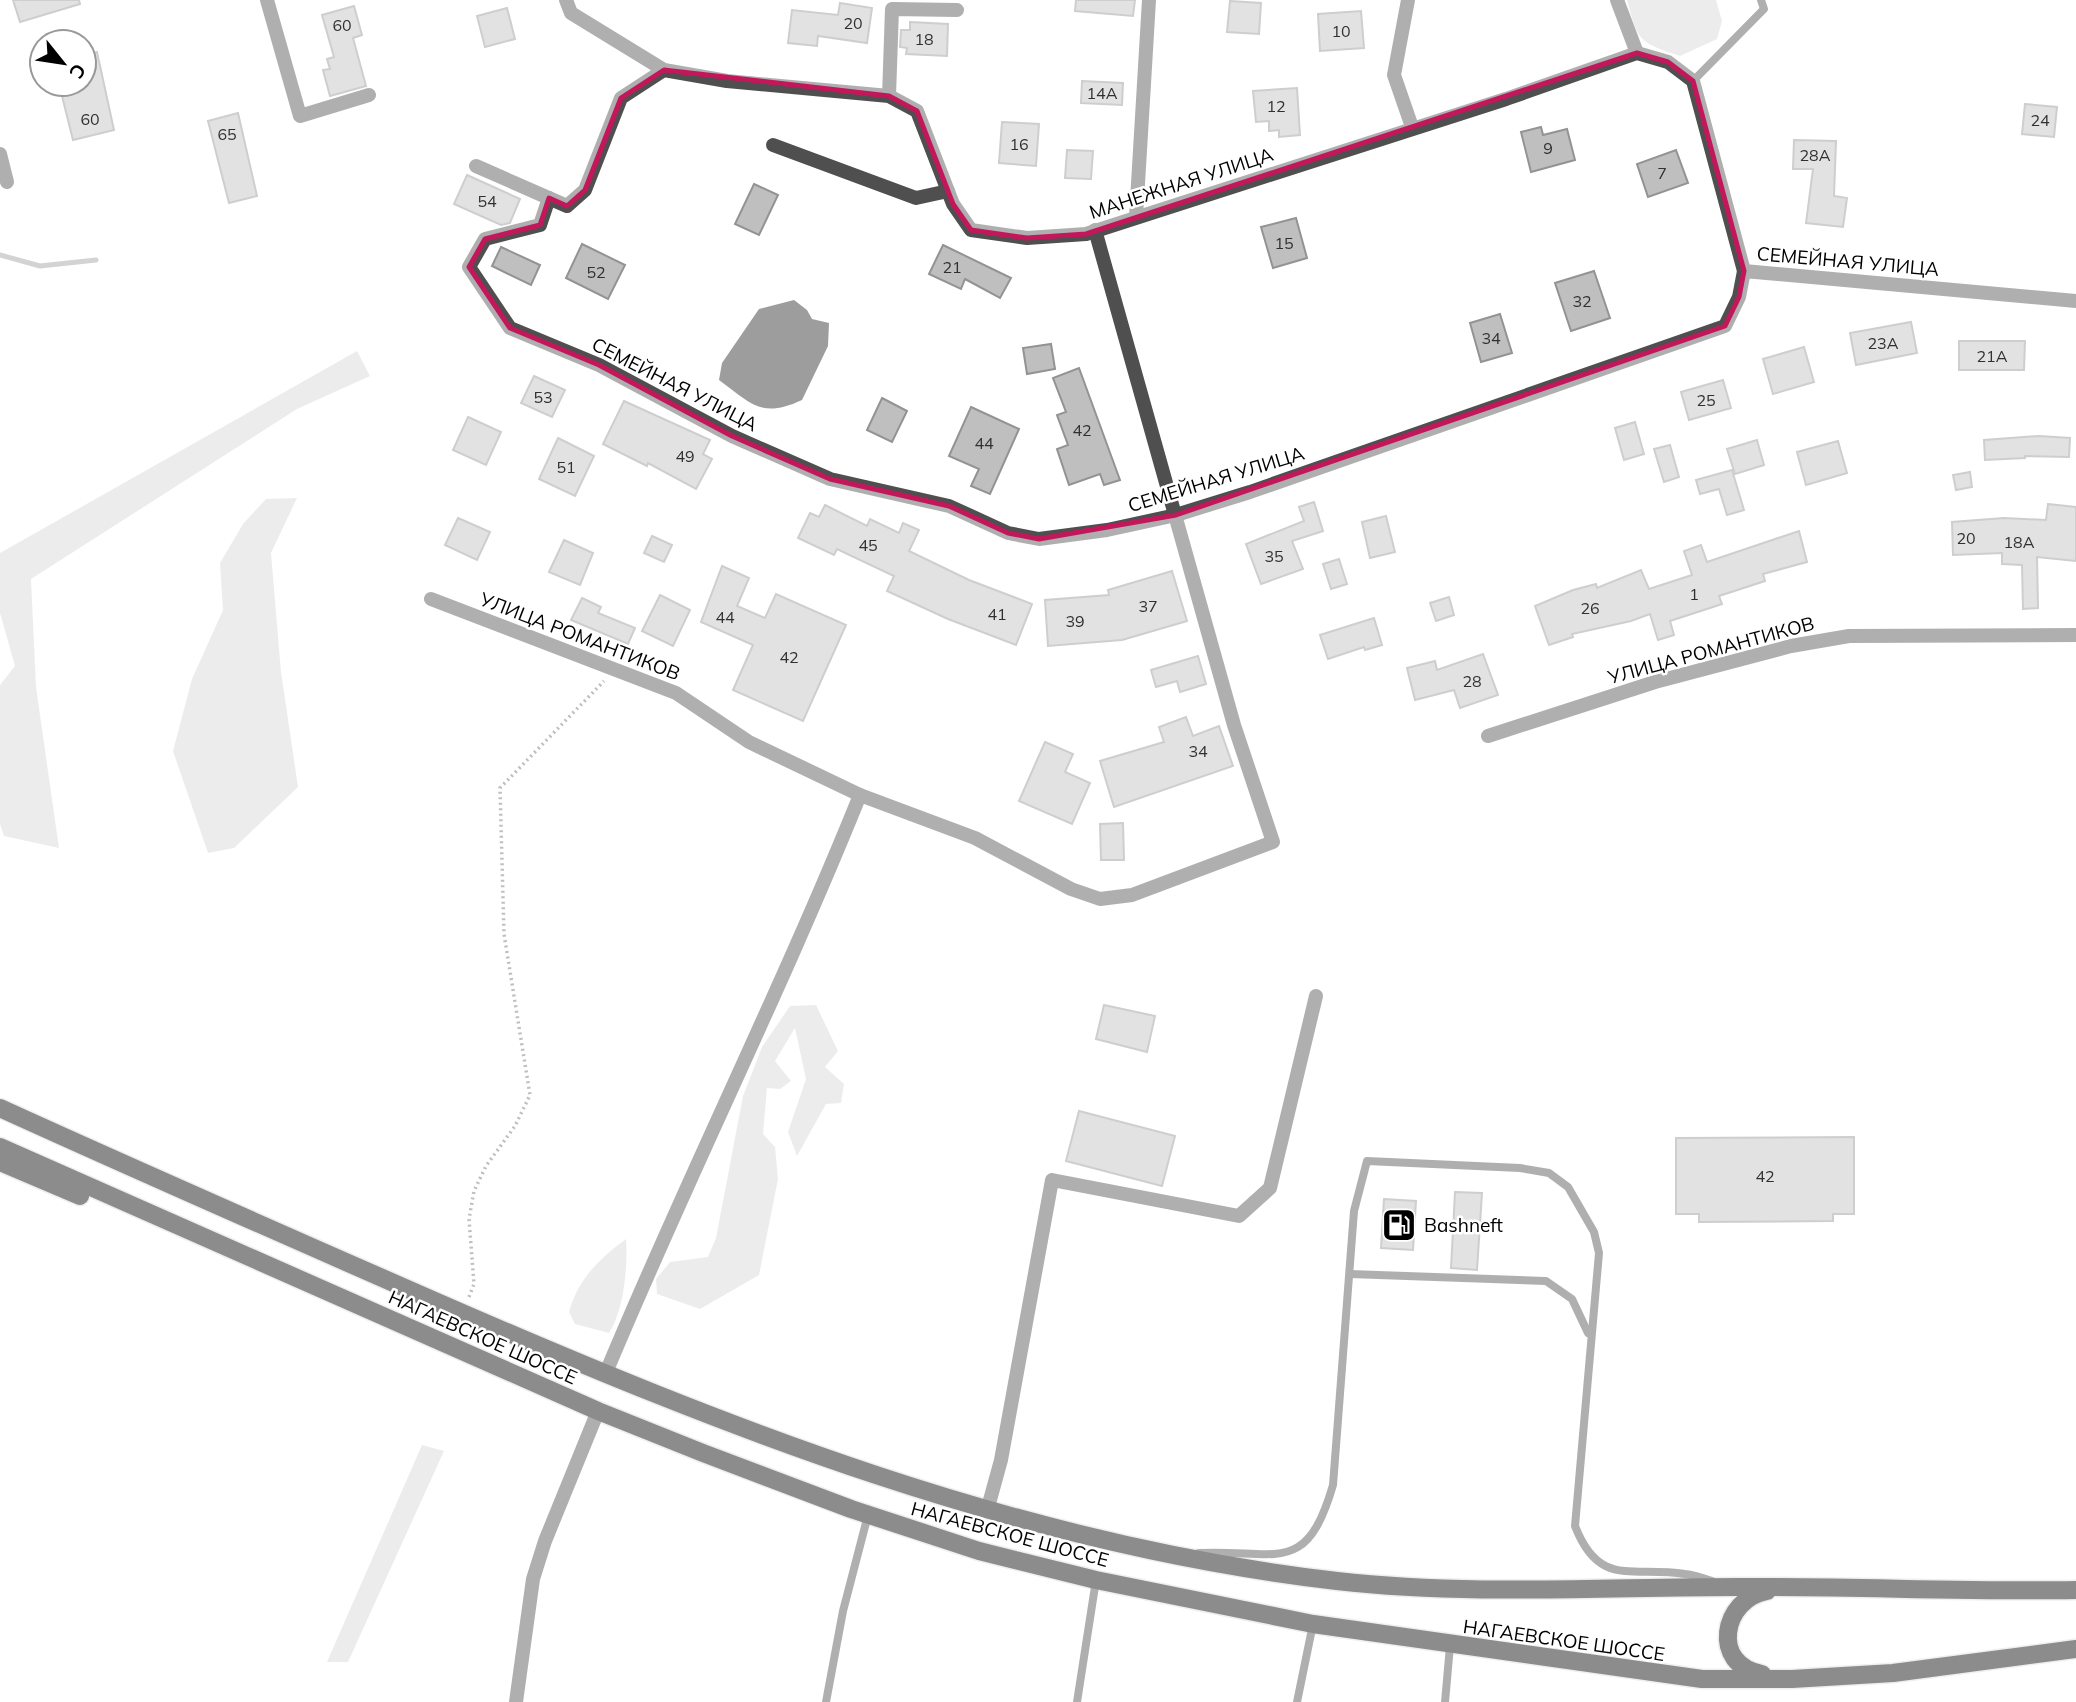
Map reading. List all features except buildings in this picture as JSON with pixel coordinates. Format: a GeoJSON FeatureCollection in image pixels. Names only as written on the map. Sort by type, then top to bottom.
{"type":"FeatureCollection","features":[{"type":"Feature","properties":{"kind":"main road"},"geometry":{"type":"LineString","coordinates":[[0,1098],[149,1176]]}},
{"type":"Feature","properties":{"kind":"main road","name":"НАГАЕВСКОЕ ШОССЕ"},"geometry":{"type":"LineString","coordinates":[[0,1108],[605,1375],[866,1474],[987,1511],[1171,1555],[1301,1576],[1404,1587],[1518,1590],[1735,1587],[2076,1590]]}},
{"type":"Feature","properties":{"kind":"main road","name":"НАГАЕВСКОЕ ШОССЕ"},"geometry":{"type":"LineString","coordinates":[[0,1147],[598,1411],[868,1515],[979,1551],[1096,1580],[1313,1624],[1669,1676],[1792,1679],[1893,1673],[2076,1649]]}},
{"type":"Feature","properties":{"kind":"main road"},"geometry":{"type":"LineString","coordinates":[[0,1162],[223,1256],[443,1343]]}},
{"type":"Feature","properties":{"kind":"main road"},"geometry":{"type":"LineString","coordinates":[[1792,1679],[1741,1668],[1730,1654],[1727,1637],[1736,1610],[1747,1599],[1758,1593],[1794,1587]]}},
{"type":"Feature","properties":{"kind":"street"},"geometry":{"type":"LineString","coordinates":[[267,0],[300,116],[369,95]]}},
{"type":"Feature","properties":{"kind":"street","name":"МАНЕЖНАЯ УЛИЦА"},"geometry":{"type":"LineString","coordinates":[[566,0],[571,13],[664,70],[727,81],[889,96],[917,111],[948,191],[971,230],[1027,238],[1086,234],[1637,53]]}},
{"type":"Feature","properties":{"kind":"street"},"geometry":{"type":"LineString","coordinates":[[1136,217],[1149,0]]}},
{"type":"Feature","properties":{"kind":"street"},"geometry":{"type":"LineString","coordinates":[[1408,0],[1394,75],[1412,127]]}},
{"type":"Feature","properties":{"kind":"street"},"geometry":{"type":"LineString","coordinates":[[1617,0],[1637,53],[1668,62],[1693,81],[1744,271]]}},
{"type":"Feature","properties":{"kind":"street"},"geometry":{"type":"LineString","coordinates":[[889,96],[892,9],[957,10]]}},
{"type":"Feature","properties":{"kind":"street"},"geometry":{"type":"LineString","coordinates":[[476,166],[567,206],[585,190],[621,98],[664,70]]}},
{"type":"Feature","properties":{"kind":"street"},"geometry":{"type":"LineString","coordinates":[[773,145],[916,198],[948,191]]}},
{"type":"Feature","properties":{"kind":"street"},"geometry":{"type":"LineString","coordinates":[[0,154],[7,182]]}},
{"type":"Feature","properties":{"kind":"street","name":"СЕМЕЙНАЯ УЛИЦА"},"geometry":{"type":"LineString","coordinates":[[549,198],[540,225],[485,239],[469,267],[510,328],[599,365],[732,436],[830,479],[949,506],[1008,533],[1039,539],[1107,530],[1176,514],[1360,455],[1725,326],[1739,297],[1744,271],[2076,302]]}},
{"type":"Feature","properties":{"kind":"street"},"geometry":{"type":"LineString","coordinates":[[1096,230],[1153,443],[1176,514]]}},
{"type":"Feature","properties":{"kind":"street","name":"УЛИЦА РОМАНТИКОВ"},"geometry":{"type":"LineString","coordinates":[[431,599],[676,693],[749,742],[860,795],[975,838],[1071,889],[1100,899],[1132,895],[1273,842],[1234,725],[1176,514]]}},
{"type":"Feature","properties":{"kind":"street","name":"УЛИЦА РОМАНТИКОВ"},"geometry":{"type":"LineString","coordinates":[[1488,736],[1655,682],[1791,646],[1849,636],[2076,635]]}},
{"type":"Feature","properties":{"kind":"street"},"geometry":{"type":"LineString","coordinates":[[605,1375],[684,1191],[815,906],[860,795]]}},
{"type":"Feature","properties":{"kind":"street"},"geometry":{"type":"LineString","coordinates":[[987,1511],[1001,1460],[1052,1180],[1239,1216],[1270,1188],[1315,996]]}},
{"type":"Feature","properties":{"kind":"street"},"geometry":{"type":"LineString","coordinates":[[516,1702],[533,1579],[545,1541],[598,1411]]}},
{"type":"Feature","properties":{"kind":"lane"},"geometry":{"type":"LineString","coordinates":[[1693,81],[1764,9],[1760,0]]}},
{"type":"Feature","properties":{"kind":"lane"},"geometry":{"type":"LineString","coordinates":[[1171,1555],[1237,1551],[1280,1556],[1297,1549],[1313,1534],[1325,1513],[1333,1485],[1354,1211],[1367,1161],[1520,1168],[1549,1173],[1568,1187],[1594,1232],[1599,1253],[1575,1526],[1584,1548],[1596,1561],[1616,1572],[1684,1573],[1735,1587]]}},
{"type":"Feature","properties":{"kind":"lane"},"geometry":{"type":"LineString","coordinates":[[1350,1273],[1546,1281],[1572,1299],[1590,1336]]}},
{"type":"Feature","properties":{"kind":"lane"},"geometry":{"type":"LineString","coordinates":[[826,1702],[843,1611],[868,1515]]}},
{"type":"Feature","properties":{"kind":"lane"},"geometry":{"type":"LineString","coordinates":[[1077,1702],[1096,1580]]}},
{"type":"Feature","properties":{"kind":"lane"},"geometry":{"type":"LineString","coordinates":[[1297,1702],[1313,1624]]}},
{"type":"Feature","properties":{"kind":"lane"},"geometry":{"type":"LineString","coordinates":[[1445,1702],[1450,1646]]}},
{"type":"Feature","properties":{"kind":"path"},"geometry":{"type":"LineString","coordinates":[[463,1313],[474,1284],[469,1219],[474,1191],[515,1126],[530,1095],[504,934],[500,788],[615,669]]}},
{"type":"Feature","properties":{"kind":"highlighted area"},"geometry":{"type":"Polygon","coordinates":[[[1637,53],[1668,62],[1693,81],[1744,271],[1739,297],[1725,326],[1176,515],[1039,539],[1008,533],[949,506],[830,479],[732,436],[599,365],[510,328],[469,267],[485,239],[540,225],[549,198],[567,206],[585,190],[621,98],[664,70],[889,96],[917,111],[953,204],[971,230],[1027,238],[1086,234],[1637,53]]]}},
{"type":"Feature","properties":{"kind":"shaded area"},"geometry":{"type":"Polygon","coordinates":[[[1627,0],[1716,0],[1722,21],[1717,39],[1680,56],[1656,47],[1638,32],[1627,0]]]}},
{"type":"Feature","properties":{"kind":"shaded area"},"geometry":{"type":"Polygon","coordinates":[[[794,300],[807,310],[812,319],[829,323],[828,346],[802,400],[776,408],[758,406],[719,380],[722,363],[759,309],[794,300]]]}},
{"type":"Feature","properties":{"kind":"shaded area"},"geometry":{"type":"Polygon","coordinates":[[[357,351],[370,376],[297,409],[31,579],[36,687],[59,848],[4,836],[0,824],[0,685],[15,666],[0,613],[0,553],[357,351]]]}},
{"type":"Feature","properties":{"kind":"shaded area"},"geometry":{"type":"Polygon","coordinates":[[[297,498],[271,553],[281,672],[298,787],[234,848],[208,853],[173,751],[192,679],[223,610],[220,563],[243,524],[266,499],[297,498]]]}},
{"type":"Feature","properties":{"kind":"shaded area"},"geometry":{"type":"Polygon","coordinates":[[[816,1005],[838,1051],[825,1067],[844,1084],[841,1103],[826,1104],[797,1156],[788,1132],[806,1079],[795,1028],[775,1061],[791,1081],[780,1089],[767,1088],[763,1134],[775,1147],[778,1179],[759,1275],[700,1309],[657,1294],[656,1279],[670,1262],[708,1257],[716,1238],[743,1096],[762,1047],[790,1006],[816,1005]]]}},
{"type":"Feature","properties":{"kind":"shaded area"},"geometry":{"type":"Polygon","coordinates":[[[626,1239],[624,1288],[609,1333],[575,1324],[569,1312],[578,1289],[598,1262],[626,1239]]]}},
{"type":"Feature","properties":{"kind":"shaded area"},"geometry":{"type":"Polygon","coordinates":[[[422,1445],[444,1451],[348,1662],[327,1662],[422,1445]]]}},
{"type":"Feature","properties":{"kind":"waterway"},"geometry":{"type":"LineString","coordinates":[[0,255],[40,266],[96,260]]}},
{"type":"Feature","properties":{"kind":"place","name":"Bashneft"},"geometry":{"type":"Point","coordinates":[1399,1225]}}]}
